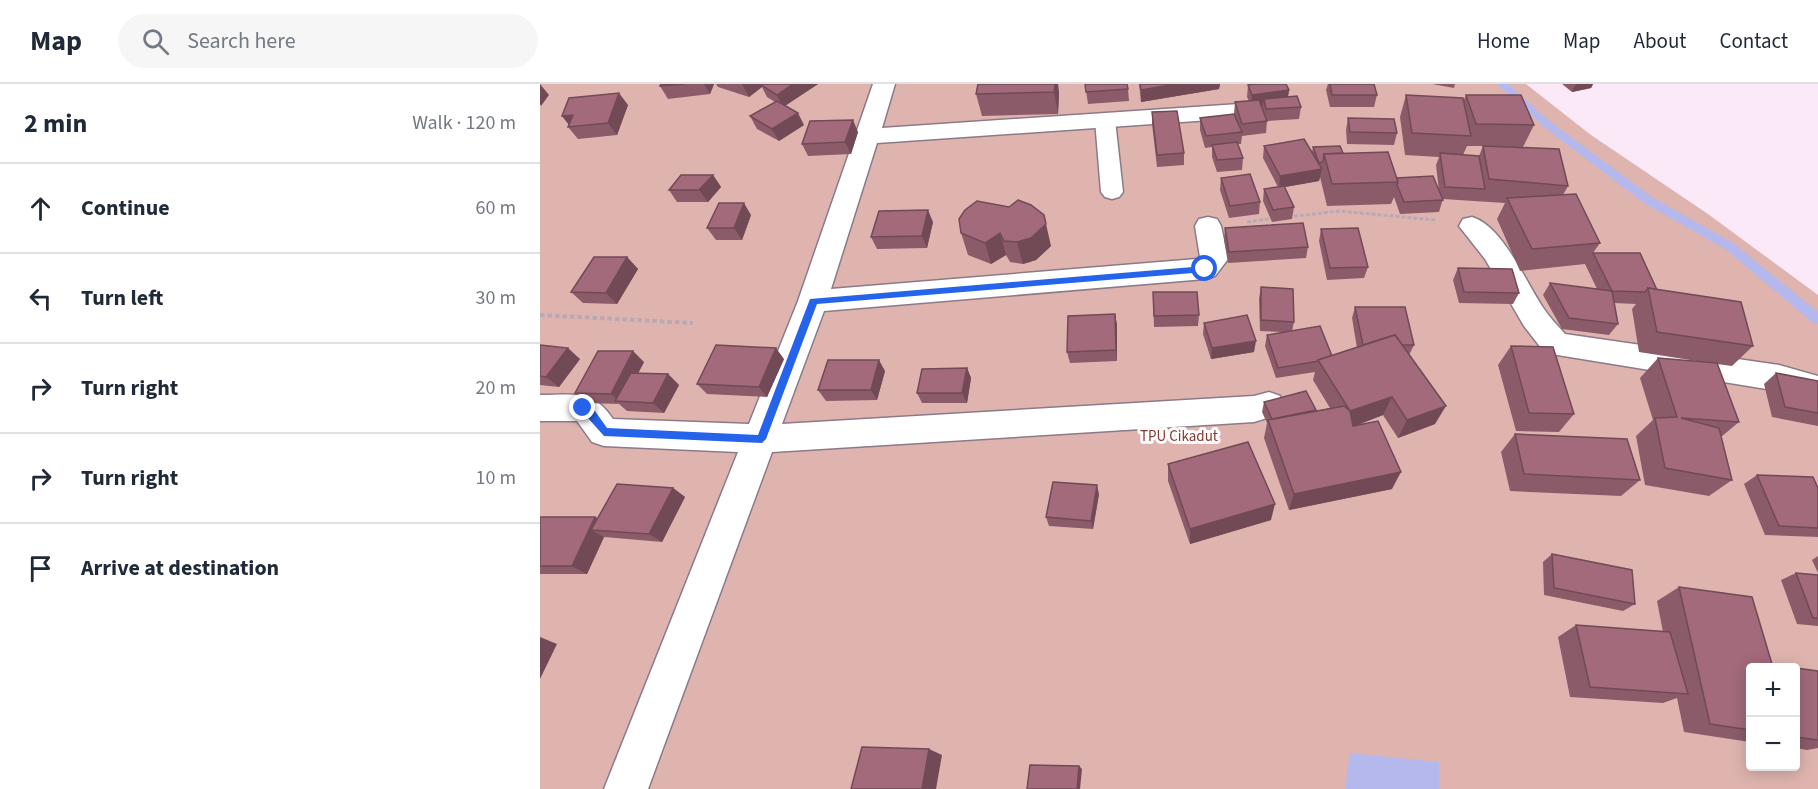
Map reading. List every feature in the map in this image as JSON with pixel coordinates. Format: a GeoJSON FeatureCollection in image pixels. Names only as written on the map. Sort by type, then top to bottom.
{"type":"FeatureCollection","features":[{"type":"Feature","properties":{"kind":"street"},"geometry":{"type":"LineString","coordinates":[[626,789],[813,301],[869,136],[884,84]]}},
{"type":"Feature","properties":{"kind":"street"},"geometry":{"type":"LineString","coordinates":[[869,136],[1239,111]]}},
{"type":"Feature","properties":{"kind":"street"},"geometry":{"type":"LineString","coordinates":[[813,301],[1205,269],[1214,259],[1209,226]]}},
{"type":"Feature","properties":{"kind":"street"},"geometry":{"type":"LineString","coordinates":[[1472,226],[1495,252],[1534,318],[1554,344],[1779,378],[1818,389]]}},
{"type":"Feature","properties":{"kind":"street"},"geometry":{"type":"LineString","coordinates":[[540,408],[583,408],[592,414],[604,432],[762,439],[1254,410],[1269,405]]}},
{"type":"Feature","properties":{"kind":"lane"},"geometry":{"type":"LineString","coordinates":[[1105,120],[1112,192]]}},
{"type":"Feature","properties":{"kind":"path"},"geometry":{"type":"LineString","coordinates":[[1209,226],[1339,211],[1421,218],[1472,226]]}},
{"type":"Feature","properties":{"kind":"path"},"geometry":{"type":"LineString","coordinates":[[540,315],[693,323]]}},
{"type":"Feature","properties":{"kind":"green space","name":"TPU Cikadut"},"geometry":{"type":"Polygon","coordinates":[[[540,84],[1526,84],[1591,135],[1708,214],[1818,295],[1818,789],[540,789],[540,84]]]}},
{"type":"Feature","properties":{"kind":"water"},"geometry":{"type":"Polygon","coordinates":[[[1350,753],[1439,762],[1439,789],[1345,789],[1350,753]]]}},
{"type":"Feature","properties":{"kind":"building"},"geometry":{"type":"Polygon","coordinates":[[[661,84],[685,84],[660,86],[661,84]]]}},
{"type":"Feature","properties":{"kind":"building"},"geometry":{"type":"Polygon","coordinates":[[[760,84],[793,84],[777,95],[760,84]]]}},
{"type":"Feature","properties":{"kind":"building"},"geometry":{"type":"Polygon","coordinates":[[[978,84],[1055,84],[1054,92],[976,94],[978,84]]]}},
{"type":"Feature","properties":{"kind":"building"},"geometry":{"type":"Polygon","coordinates":[[[1085,84],[1127,84],[1128,89],[1086,92],[1085,84]]]}},
{"type":"Feature","properties":{"kind":"building"},"geometry":{"type":"Polygon","coordinates":[[[1140,84],[1176,84],[1141,90],[1140,84]]]}},
{"type":"Feature","properties":{"kind":"building"},"geometry":{"type":"Polygon","coordinates":[[[1286,84],[1289,90],[1252,95],[1248,85],[1286,84]]]}},
{"type":"Feature","properties":{"kind":"building"},"geometry":{"type":"Polygon","coordinates":[[[1330,84],[1374,84],[1377,95],[1332,95],[1330,84]]]}},
{"type":"Feature","properties":{"kind":"building"},"geometry":{"type":"Polygon","coordinates":[[[619,93],[608,123],[568,127],[573,115],[562,116],[569,98],[619,93]]]}},
{"type":"Feature","properties":{"kind":"building"},"geometry":{"type":"Polygon","coordinates":[[[1406,95],[1463,98],[1471,136],[1412,133],[1406,95]]]}},
{"type":"Feature","properties":{"kind":"building"},"geometry":{"type":"Polygon","coordinates":[[[1466,95],[1521,95],[1534,125],[1476,124],[1466,95]]]}},
{"type":"Feature","properties":{"kind":"building"},"geometry":{"type":"Polygon","coordinates":[[[1297,96],[1301,107],[1266,109],[1264,99],[1297,96]]]}},
{"type":"Feature","properties":{"kind":"building"},"geometry":{"type":"Polygon","coordinates":[[[1259,100],[1267,121],[1242,124],[1235,102],[1259,100]]]}},
{"type":"Feature","properties":{"kind":"building"},"geometry":{"type":"Polygon","coordinates":[[[777,101],[798,113],[772,129],[750,116],[777,101]]]}},
{"type":"Feature","properties":{"kind":"building"},"geometry":{"type":"Polygon","coordinates":[[[1177,111],[1184,153],[1157,155],[1152,112],[1177,111]]]}},
{"type":"Feature","properties":{"kind":"building"},"geometry":{"type":"Polygon","coordinates":[[[1234,114],[1242,132],[1206,136],[1200,118],[1234,114]]]}},
{"type":"Feature","properties":{"kind":"building"},"geometry":{"type":"Polygon","coordinates":[[[1348,118],[1394,119],[1397,133],[1350,132],[1348,118]]]}},
{"type":"Feature","properties":{"kind":"building"},"geometry":{"type":"Polygon","coordinates":[[[853,120],[845,142],[802,144],[810,121],[853,120]]]}},
{"type":"Feature","properties":{"kind":"building"},"geometry":{"type":"Polygon","coordinates":[[[1304,139],[1322,169],[1280,176],[1264,146],[1304,139]]]}},
{"type":"Feature","properties":{"kind":"building"},"geometry":{"type":"Polygon","coordinates":[[[1237,142],[1243,158],[1217,160],[1212,145],[1237,142]]]}},
{"type":"Feature","properties":{"kind":"building"},"geometry":{"type":"Polygon","coordinates":[[[1340,146],[1343,153],[1324,154],[1323,162],[1319,163],[1313,147],[1340,146]]]}},
{"type":"Feature","properties":{"kind":"building"},"geometry":{"type":"Polygon","coordinates":[[[1483,146],[1559,149],[1568,186],[1489,179],[1483,146]]]}},
{"type":"Feature","properties":{"kind":"building"},"geometry":{"type":"Polygon","coordinates":[[[1388,152],[1398,182],[1332,184],[1324,154],[1388,152]]]}},
{"type":"Feature","properties":{"kind":"building"},"geometry":{"type":"Polygon","coordinates":[[[1440,153],[1479,156],[1485,189],[1445,187],[1440,153]]]}},
{"type":"Feature","properties":{"kind":"building"},"geometry":{"type":"Polygon","coordinates":[[[1250,174],[1260,202],[1230,206],[1221,178],[1250,174]]]}},
{"type":"Feature","properties":{"kind":"building"},"geometry":{"type":"Polygon","coordinates":[[[681,175],[713,175],[699,190],[669,190],[681,175]]]}},
{"type":"Feature","properties":{"kind":"building"},"geometry":{"type":"Polygon","coordinates":[[[1433,176],[1443,200],[1404,202],[1397,185],[1397,178],[1433,176]]]}},
{"type":"Feature","properties":{"kind":"building"},"geometry":{"type":"Polygon","coordinates":[[[1284,186],[1294,207],[1273,210],[1264,189],[1284,186]]]}},
{"type":"Feature","properties":{"kind":"building"},"geometry":{"type":"Polygon","coordinates":[[[1576,194],[1600,243],[1532,249],[1507,198],[1576,194]]]}},
{"type":"Feature","properties":{"kind":"building"},"geometry":{"type":"Polygon","coordinates":[[[1018,200],[1031,205],[1044,215],[1046,224],[1031,238],[1017,242],[1004,241],[1000,233],[985,243],[961,233],[959,219],[965,210],[977,201],[1009,207],[1018,200]]]}},
{"type":"Feature","properties":{"kind":"building"},"geometry":{"type":"Polygon","coordinates":[[[719,203],[744,203],[734,228],[707,228],[719,203]]]}},
{"type":"Feature","properties":{"kind":"building"},"geometry":{"type":"Polygon","coordinates":[[[928,210],[922,236],[871,237],[879,211],[928,210]]]}},
{"type":"Feature","properties":{"kind":"building"},"geometry":{"type":"Polygon","coordinates":[[[1303,223],[1308,247],[1229,252],[1225,228],[1303,223]]]}},
{"type":"Feature","properties":{"kind":"building"},"geometry":{"type":"Polygon","coordinates":[[[1358,228],[1368,267],[1330,268],[1321,229],[1358,228]]]}},
{"type":"Feature","properties":{"kind":"building"},"geometry":{"type":"Polygon","coordinates":[[[1593,253],[1640,253],[1657,290],[1648,288],[1645,292],[1612,291],[1593,253]]]}},
{"type":"Feature","properties":{"kind":"building"},"geometry":{"type":"Polygon","coordinates":[[[594,257],[627,257],[606,293],[571,292],[594,257]]]}},
{"type":"Feature","properties":{"kind":"building"},"geometry":{"type":"Polygon","coordinates":[[[1458,268],[1512,269],[1519,293],[1464,292],[1458,268]]]}},
{"type":"Feature","properties":{"kind":"building"},"geometry":{"type":"Polygon","coordinates":[[[1550,283],[1612,291],[1618,324],[1569,318],[1550,283]]]}},
{"type":"Feature","properties":{"kind":"building"},"geometry":{"type":"Polygon","coordinates":[[[1261,287],[1293,289],[1294,322],[1261,320],[1261,287]]]}},
{"type":"Feature","properties":{"kind":"building"},"geometry":{"type":"Polygon","coordinates":[[[1648,288],[1741,302],[1753,346],[1657,332],[1648,288]]]}},
{"type":"Feature","properties":{"kind":"building"},"geometry":{"type":"Polygon","coordinates":[[[1153,292],[1197,292],[1199,315],[1154,316],[1153,292]]]}},
{"type":"Feature","properties":{"kind":"building"},"geometry":{"type":"Polygon","coordinates":[[[1355,307],[1405,307],[1414,345],[1402,345],[1395,335],[1363,345],[1355,307]]]}},
{"type":"Feature","properties":{"kind":"building"},"geometry":{"type":"Polygon","coordinates":[[[1115,314],[1116,350],[1067,352],[1068,316],[1115,314]]]}},
{"type":"Feature","properties":{"kind":"building"},"geometry":{"type":"Polygon","coordinates":[[[1247,315],[1256,341],[1212,348],[1204,323],[1247,315]]]}},
{"type":"Feature","properties":{"kind":"building"},"geometry":{"type":"Polygon","coordinates":[[[1320,326],[1332,356],[1319,361],[1278,368],[1267,335],[1320,326]]]}},
{"type":"Feature","properties":{"kind":"building"},"geometry":{"type":"Polygon","coordinates":[[[1395,335],[1446,406],[1407,420],[1392,397],[1350,411],[1318,360],[1395,335]]]}},
{"type":"Feature","properties":{"kind":"building"},"geometry":{"type":"Polygon","coordinates":[[[540,345],[568,348],[546,377],[540,376],[540,345]]]}},
{"type":"Feature","properties":{"kind":"building"},"geometry":{"type":"Polygon","coordinates":[[[716,345],[776,348],[759,387],[697,384],[716,345]]]}},
{"type":"Feature","properties":{"kind":"building"},"geometry":{"type":"Polygon","coordinates":[[[1511,346],[1553,347],[1574,414],[1529,413],[1511,346]]]}},
{"type":"Feature","properties":{"kind":"building"},"geometry":{"type":"Polygon","coordinates":[[[598,351],[633,351],[611,394],[575,393],[598,351]]]}},
{"type":"Feature","properties":{"kind":"building"},"geometry":{"type":"Polygon","coordinates":[[[1658,358],[1717,363],[1739,422],[1681,418],[1719,428],[1732,480],[1665,468],[1655,418],[1677,417],[1658,358]]]}},
{"type":"Feature","properties":{"kind":"building"},"geometry":{"type":"Polygon","coordinates":[[[828,360],[879,360],[871,390],[818,390],[828,360]]]}},
{"type":"Feature","properties":{"kind":"building"},"geometry":{"type":"Polygon","coordinates":[[[967,368],[962,393],[917,393],[922,369],[967,368]]]}},
{"type":"Feature","properties":{"kind":"building"},"geometry":{"type":"Polygon","coordinates":[[[631,373],[668,374],[653,403],[615,401],[631,373]]]}},
{"type":"Feature","properties":{"kind":"building"},"geometry":{"type":"Polygon","coordinates":[[[1776,373],[1818,381],[1818,413],[1785,407],[1776,373]]]}},
{"type":"Feature","properties":{"kind":"building"},"geometry":{"type":"Polygon","coordinates":[[[1306,391],[1316,410],[1272,419],[1264,402],[1306,391]]]}},
{"type":"Feature","properties":{"kind":"building"},"geometry":{"type":"Polygon","coordinates":[[[1344,406],[1350,411],[1353,426],[1378,421],[1401,472],[1294,494],[1268,420],[1344,406]]]}},
{"type":"Feature","properties":{"kind":"building"},"geometry":{"type":"Polygon","coordinates":[[[1515,434],[1627,439],[1640,480],[1524,474],[1515,434]]]}},
{"type":"Feature","properties":{"kind":"building"},"geometry":{"type":"Polygon","coordinates":[[[1248,442],[1275,504],[1190,529],[1168,464],[1248,442]]]}},
{"type":"Feature","properties":{"kind":"building"},"geometry":{"type":"Polygon","coordinates":[[[1757,475],[1813,477],[1818,488],[1818,528],[1779,526],[1757,475]]]}},
{"type":"Feature","properties":{"kind":"building"},"geometry":{"type":"Polygon","coordinates":[[[1053,482],[1097,485],[1091,521],[1046,517],[1053,482]]]}},
{"type":"Feature","properties":{"kind":"building"},"geometry":{"type":"Polygon","coordinates":[[[617,484],[673,488],[649,534],[591,530],[617,484]]]}},
{"type":"Feature","properties":{"kind":"building"},"geometry":{"type":"Polygon","coordinates":[[[540,517],[595,517],[572,566],[540,566],[540,517]]]}},
{"type":"Feature","properties":{"kind":"building"},"geometry":{"type":"Polygon","coordinates":[[[1552,554],[1632,570],[1635,604],[1554,588],[1552,554]]]}},
{"type":"Feature","properties":{"kind":"building"},"geometry":{"type":"Polygon","coordinates":[[[1796,573],[1818,575],[1818,618],[1813,618],[1796,573]]]}},
{"type":"Feature","properties":{"kind":"building"},"geometry":{"type":"Polygon","coordinates":[[[1679,587],[1752,597],[1772,663],[1746,663],[1746,729],[1710,724],[1679,587]]]}},
{"type":"Feature","properties":{"kind":"building"},"geometry":{"type":"Polygon","coordinates":[[[1576,625],[1670,632],[1688,694],[1590,687],[1576,625]]]}},
{"type":"Feature","properties":{"kind":"building"},"geometry":{"type":"Polygon","coordinates":[[[1800,669],[1818,671],[1818,740],[1800,738],[1800,669]]]}},
{"type":"Feature","properties":{"kind":"building"},"geometry":{"type":"Polygon","coordinates":[[[862,747],[929,749],[922,789],[851,789],[862,747]]]}},
{"type":"Feature","properties":{"kind":"building"},"geometry":{"type":"Polygon","coordinates":[[[1030,765],[1079,766],[1077,789],[1027,789],[1030,765]]]}},
{"type":"Feature","properties":{"kind":"waterway"},"geometry":{"type":"LineString","coordinates":[[1502,84],[1548,125],[1648,200],[1729,246],[1818,319]]}},
{"type":"Feature","properties":{"kind":"route"},"geometry":{"type":"LineString","coordinates":[[583,408],[592,414],[604,432],[762,439],[813,301],[1205,269]]}}]}
